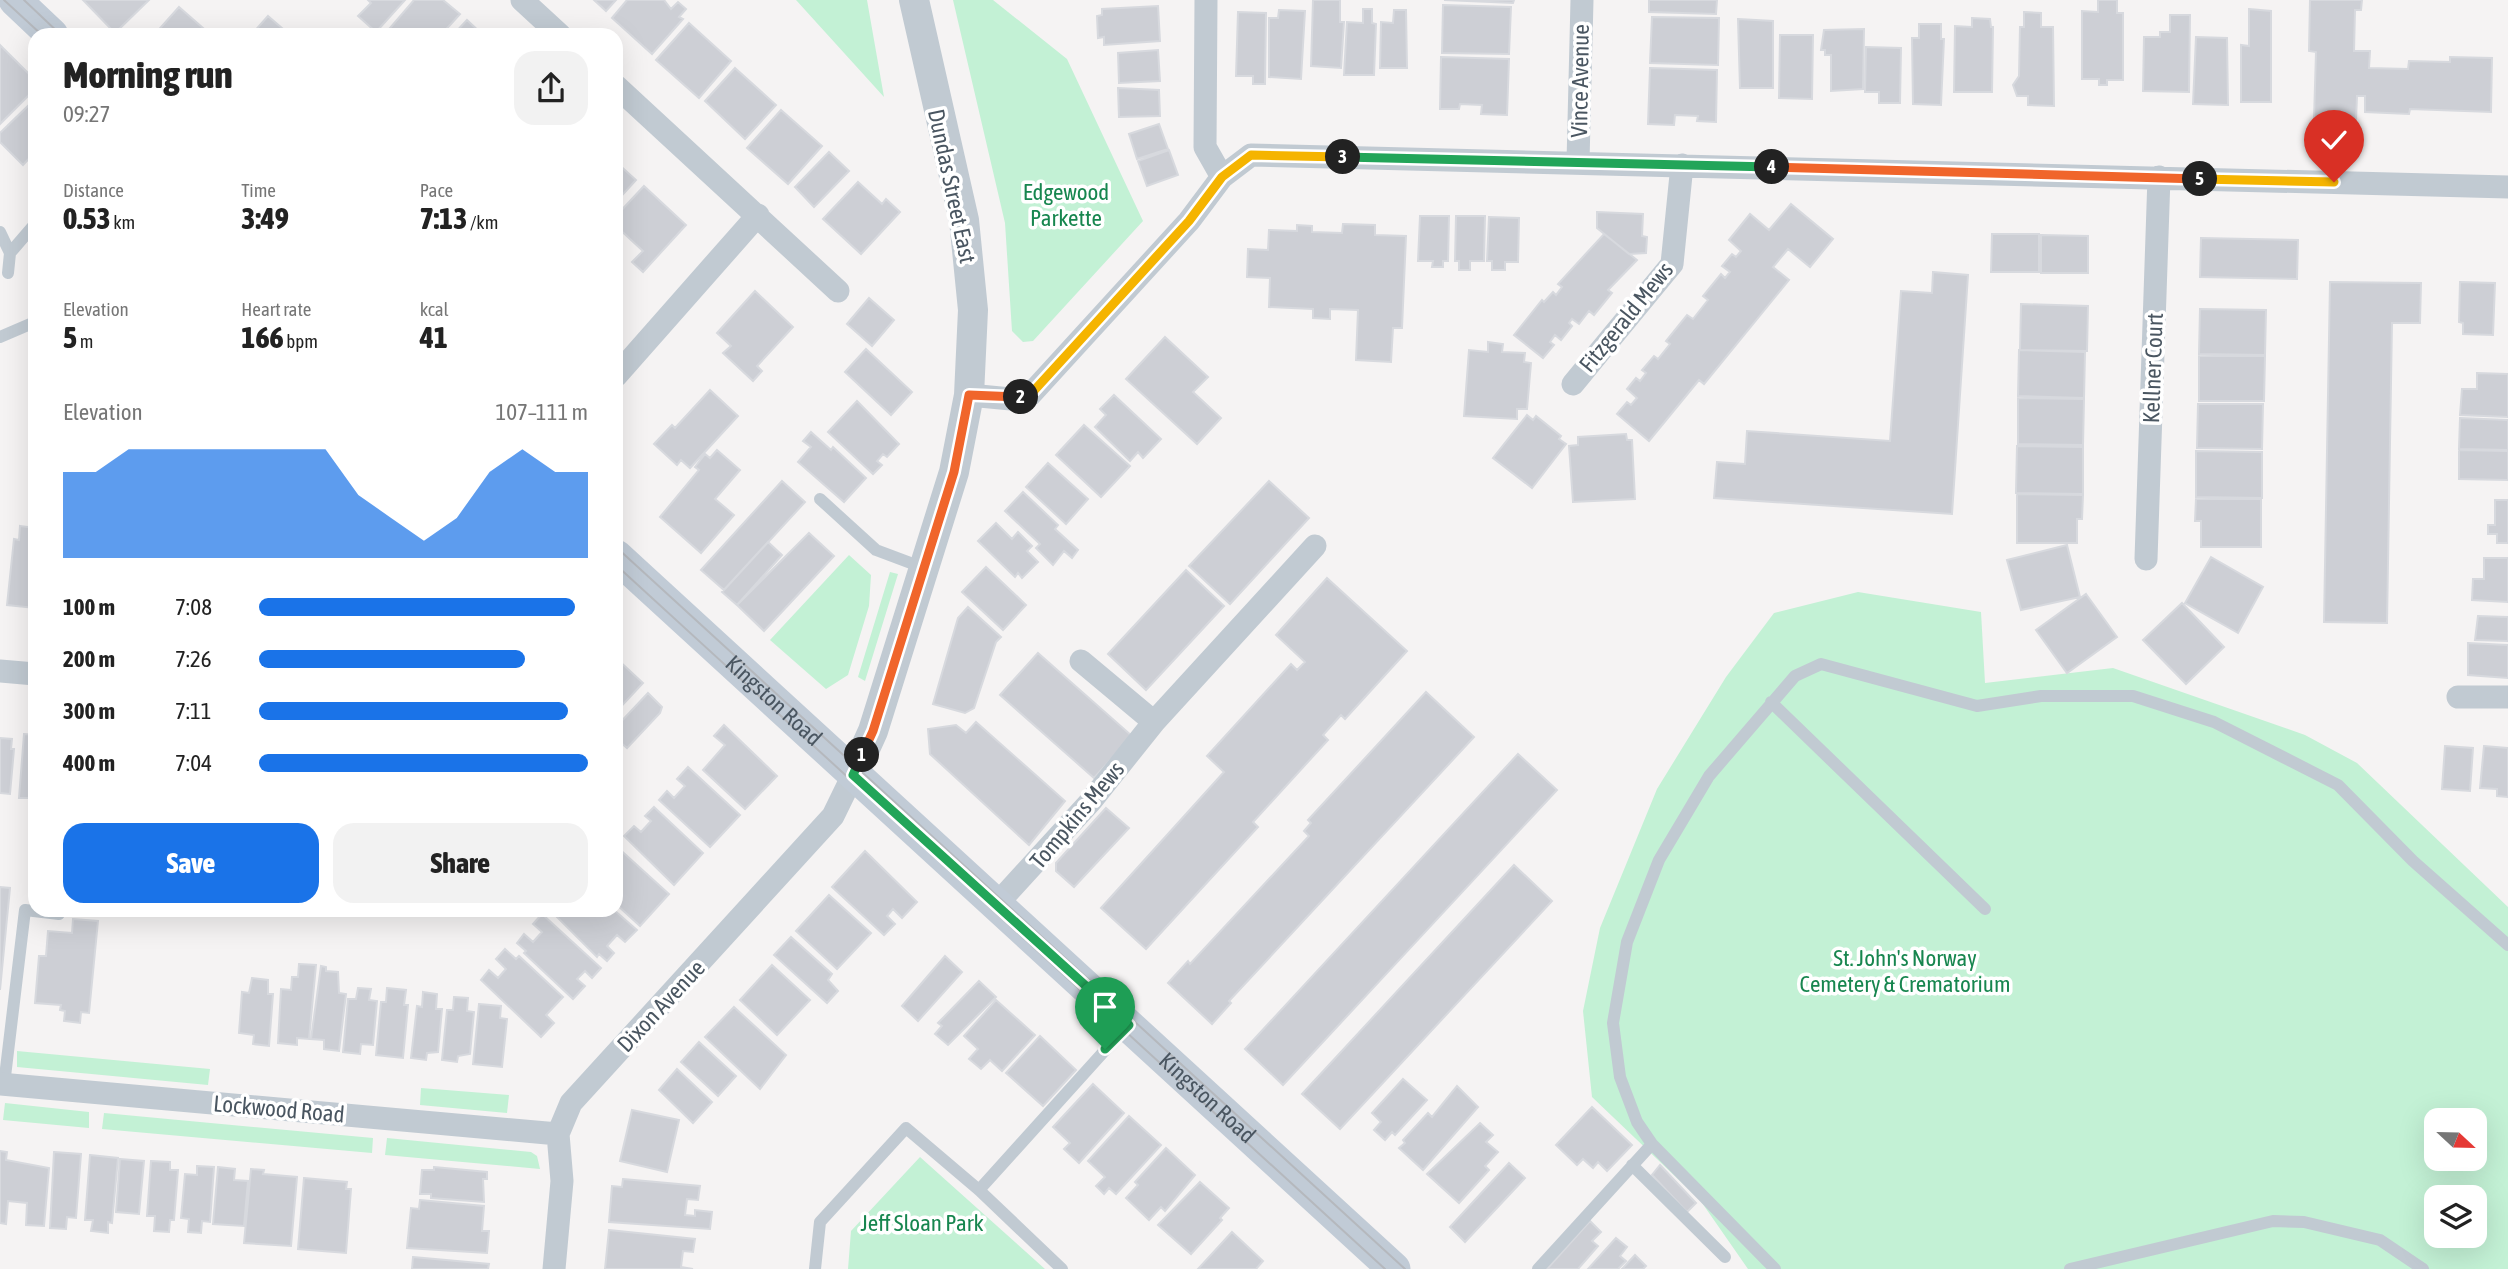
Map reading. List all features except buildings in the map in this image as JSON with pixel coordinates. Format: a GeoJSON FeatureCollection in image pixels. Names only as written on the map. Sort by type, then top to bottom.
{"type":"FeatureCollection","features":[{"type":"Feature","properties":{"kind":"main road"},"geometry":{"type":"LineString","coordinates":[[15,0],[45,28]]}},
{"type":"Feature","properties":{"kind":"main road","name":"Kingston Road"},"geometry":{"type":"LineString","coordinates":[[623,562],[1394,1269]]}},
{"type":"Feature","properties":{"kind":"street"},"geometry":{"type":"LineString","coordinates":[[522,0],[552,28]]}},
{"type":"Feature","properties":{"kind":"street","name":"Dundas Street East"},"geometry":{"type":"LineString","coordinates":[[853,775],[873,731],[954,472],[969,395],[972,310],[964,220],[914,0]]}},
{"type":"Feature","properties":{"kind":"street"},"geometry":{"type":"LineString","coordinates":[[1206,0],[1205,147],[1222,177]]}},
{"type":"Feature","properties":{"kind":"street","name":"Vince Avenue"},"geometry":{"type":"LineString","coordinates":[[1578,162],[1582,0]]}},
{"type":"Feature","properties":{"kind":"street"},"geometry":{"type":"LineString","coordinates":[[623,92],[838,291]]}},
{"type":"Feature","properties":{"kind":"street"},"geometry":{"type":"LineString","coordinates":[[969,395],[1011,399],[1030,395],[1189,221],[1222,177],[1251,155],[2508,187]]}},
{"type":"Feature","properties":{"kind":"street","name":"Fitzgerald Mews"},"geometry":{"type":"LineString","coordinates":[[1573,384],[1672,264],[1682,165]]}},
{"type":"Feature","properties":{"kind":"street","name":"Kellner Court"},"geometry":{"type":"LineString","coordinates":[[2146,559],[2159,177]]}},
{"type":"Feature","properties":{"kind":"street"},"geometry":{"type":"LineString","coordinates":[[623,368],[758,215]]}},
{"type":"Feature","properties":{"kind":"street","name":"Tompkins Mews"},"geometry":{"type":"LineString","coordinates":[[996,905],[1091,801],[1154,722],[1315,546]]}},
{"type":"Feature","properties":{"kind":"street"},"geometry":{"type":"LineString","coordinates":[[1081,661],[1154,722]]}},
{"type":"Feature","properties":{"kind":"street"},"geometry":{"type":"LineString","coordinates":[[0,671],[28,673]]}},
{"type":"Feature","properties":{"kind":"street"},"geometry":{"type":"LineString","coordinates":[[2458,697],[2508,697]]}},
{"type":"Feature","properties":{"kind":"street","name":"Dixon Avenue"},"geometry":{"type":"LineString","coordinates":[[554,1269],[562,1181],[558,1134],[571,1103],[833,816],[853,775]]}},
{"type":"Feature","properties":{"kind":"street","name":"Lockwood Road"},"geometry":{"type":"LineString","coordinates":[[2,1084],[558,1134]]}},
{"type":"Feature","properties":{"kind":"lane"},"geometry":{"type":"LineString","coordinates":[[0,232],[10,253],[8,273]]}},
{"type":"Feature","properties":{"kind":"lane"},"geometry":{"type":"LineString","coordinates":[[10,253],[28,232]]}},
{"type":"Feature","properties":{"kind":"lane"},"geometry":{"type":"LineString","coordinates":[[0,337],[28,325]]}},
{"type":"Feature","properties":{"kind":"lane"},"geometry":{"type":"LineString","coordinates":[[820,499],[876,550],[924,568]]}},
{"type":"Feature","properties":{"kind":"lane"},"geometry":{"type":"LineString","coordinates":[[1775,1269],[1652,1144],[1637,1122],[1620,1077],[1613,1023],[1627,942],[1660,860],[1709,776],[1795,676],[1821,664],[1976,706],[2041,696],[2133,696],[2214,722],[2338,785],[2413,861],[2508,945]]}},
{"type":"Feature","properties":{"kind":"lane"},"geometry":{"type":"LineString","coordinates":[[1771,702],[1985,909]]}},
{"type":"Feature","properties":{"kind":"lane"},"geometry":{"type":"LineString","coordinates":[[2,1084],[25,910],[28,910]]}},
{"type":"Feature","properties":{"kind":"lane"},"geometry":{"type":"LineString","coordinates":[[979,1190],[1129,1025]]}},
{"type":"Feature","properties":{"kind":"lane"},"geometry":{"type":"LineString","coordinates":[[815,1269],[820,1223],[906,1128],[979,1190],[1062,1269]]}},
{"type":"Feature","properties":{"kind":"lane"},"geometry":{"type":"LineString","coordinates":[[1538,1269],[1652,1144]]}},
{"type":"Feature","properties":{"kind":"lane"},"geometry":{"type":"LineString","coordinates":[[1632,1165],[1725,1257]]}},
{"type":"Feature","properties":{"kind":"lane"},"geometry":{"type":"LineString","coordinates":[[2070,1269],[2273,1221],[2304,1222],[2380,1240],[2423,1269]]}},
{"type":"Feature","properties":{"kind":"green space"},"geometry":{"type":"Polygon","coordinates":[[[796,0],[867,0],[884,97],[796,0]]]}},
{"type":"Feature","properties":{"kind":"green space","name":"Edgewood Parkette"},"geometry":{"type":"Polygon","coordinates":[[[953,0],[993,0],[1067,59],[1143,221],[1033,341],[1023,342],[1012,331],[1005,223],[953,0]]]}},
{"type":"Feature","properties":{"kind":"green space"},"geometry":{"type":"Polygon","coordinates":[[[849,555],[871,575],[869,606],[848,675],[826,689],[770,640],[849,555]]]}},
{"type":"Feature","properties":{"kind":"green space"},"geometry":{"type":"Polygon","coordinates":[[[890,572],[898,574],[865,681],[858,677],[890,572]]]}},
{"type":"Feature","properties":{"kind":"green space","name":"St. John's Norway Cemetery & Crematorium"},"geometry":{"type":"Polygon","coordinates":[[[1858,592],[1981,612],[1985,683],[2113,668],[2305,735],[2357,763],[2508,907],[2508,1269],[1748,1269],[1700,1200],[1592,1097],[1583,1011],[1600,928],[1657,789],[1726,677],[1774,613],[1858,592]]]}},
{"type":"Feature","properties":{"kind":"green space"},"geometry":{"type":"Polygon","coordinates":[[[17,1051],[210,1069],[208,1085],[17,1067],[17,1051]]]}},
{"type":"Feature","properties":{"kind":"green space"},"geometry":{"type":"Polygon","coordinates":[[[421,1088],[509,1095],[507,1113],[420,1105],[421,1088]]]}},
{"type":"Feature","properties":{"kind":"green space"},"geometry":{"type":"Polygon","coordinates":[[[5,1103],[89,1112],[89,1128],[3,1120],[5,1103]]]}},
{"type":"Feature","properties":{"kind":"green space"},"geometry":{"type":"Polygon","coordinates":[[[104,1113],[373,1138],[372,1153],[102,1129],[104,1113]]]}},
{"type":"Feature","properties":{"kind":"green space"},"geometry":{"type":"Polygon","coordinates":[[[387,1138],[531,1152],[537,1156],[540,1169],[385,1155],[387,1138]]]}},
{"type":"Feature","properties":{"kind":"green space","name":"Jeff Sloan Park"},"geometry":{"type":"Polygon","coordinates":[[[920,1157],[1045,1269],[848,1269],[851,1231],[920,1157]]]}},
{"type":"Feature","properties":{"kind":"tram line"},"geometry":{"type":"LineString","coordinates":[[4,0],[34,28]]}},
{"type":"Feature","properties":{"kind":"tram line"},"geometry":{"type":"LineString","coordinates":[[24,0],[54,28]]}},
{"type":"Feature","properties":{"kind":"tram line"},"geometry":{"type":"LineString","coordinates":[[623,553],[1405,1269]]}},
{"type":"Feature","properties":{"kind":"tram line"},"geometry":{"type":"LineString","coordinates":[[623,571],[1385,1269]]}},
{"type":"Feature","properties":{"kind":"route"},"geometry":{"type":"LineString","coordinates":[[1105,1049],[1129,1025],[853,775],[873,731],[954,472],[969,395],[1011,399],[1030,395],[1189,221],[1222,177],[1251,155],[2334,182]]}}]}
